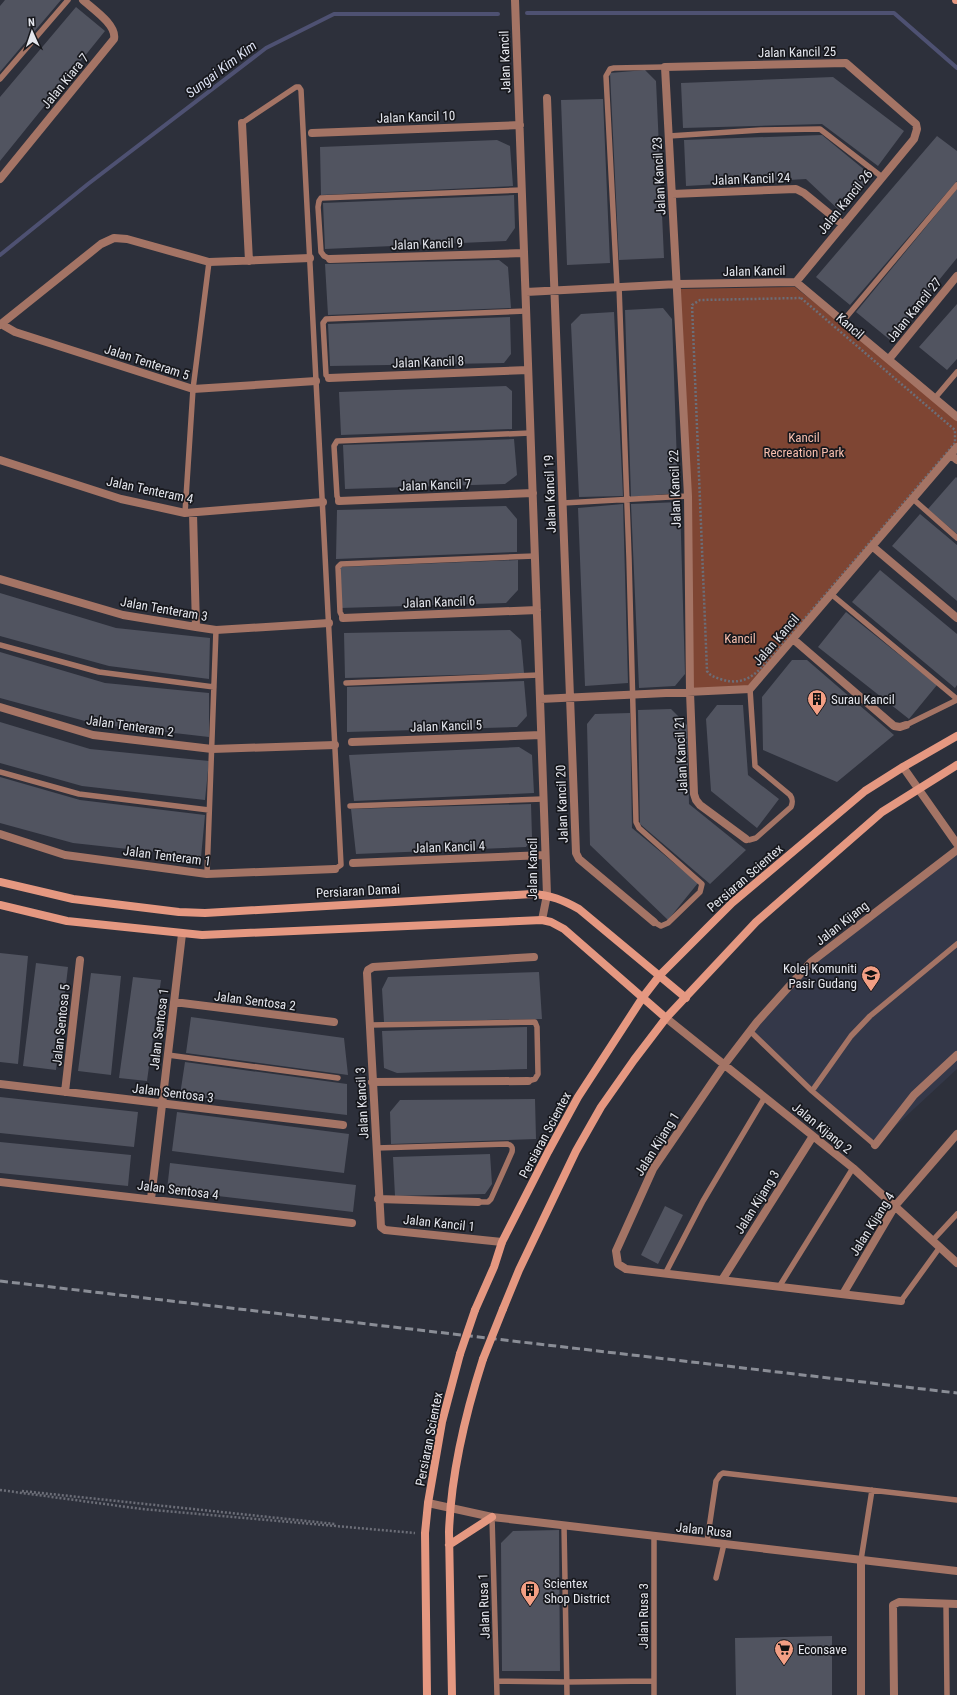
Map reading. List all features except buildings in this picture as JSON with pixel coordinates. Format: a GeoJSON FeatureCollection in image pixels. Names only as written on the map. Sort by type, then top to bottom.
{"type":"FeatureCollection","features":[{"type":"Feature","properties":{"kind":"main road","name":"Persiaran Scientex"},"geometry":{"type":"LineString","coordinates":[[427,1695],[425,1534],[428,1503],[442,1422],[460,1354],[475,1310],[494,1267],[502,1242],[578,1097],[642,997],[660,975],[732,903],[865,791],[957,736]]}},
{"type":"Feature","properties":{"kind":"main road"},"geometry":{"type":"LineString","coordinates":[[452,1695],[449,1545],[450,1507],[464,1425],[483,1359],[502,1309],[576,1151],[605,1101],[666,1018],[756,922],[882,812],[957,765]]}},
{"type":"Feature","properties":{"kind":"main road","name":"Persiaran Damai"},"geometry":{"type":"LineString","coordinates":[[0,882],[73,899],[179,912],[205,913],[532,894],[547,895],[563,900],[579,909],[686,998]]}},
{"type":"Feature","properties":{"kind":"main road"},"geometry":{"type":"LineString","coordinates":[[0,904],[67,921],[182,934],[210,935],[542,920],[551,922],[564,929],[666,1018]]}},
{"type":"Feature","properties":{"kind":"main road"},"geometry":{"type":"LineString","coordinates":[[449,1545],[492,1517]]}},
{"type":"Feature","properties":{"kind":"street","name":"Jalan Kiara 7"},"geometry":{"type":"LineString","coordinates":[[0,179],[114,39],[115,31],[113,28],[83,0]]}},
{"type":"Feature","properties":{"kind":"street","name":"Jalan Kancil"},"geometry":{"type":"LineString","coordinates":[[515,0],[547,895],[542,920]]}},
{"type":"Feature","properties":{"kind":"street","name":"Jalan Kancil 25"},"geometry":{"type":"LineString","coordinates":[[665,67],[846,63],[912,120],[917,129],[914,138]]}},
{"type":"Feature","properties":{"kind":"street","name":"Jalan Kancil 23"},"geometry":{"type":"LineString","coordinates":[[665,67],[678,284]]}},
{"type":"Feature","properties":{"kind":"street","name":"Jalan Kancil 19"},"geometry":{"type":"LineString","coordinates":[[547,98],[570,697]]}},
{"type":"Feature","properties":{"kind":"street"},"geometry":{"type":"LineString","coordinates":[[242,123],[249,261]]}},
{"type":"Feature","properties":{"kind":"street","name":"Jalan Kancil 10"},"geometry":{"type":"LineString","coordinates":[[312,134],[520,126]]}},
{"type":"Feature","properties":{"kind":"street","name":"Jalan Kancil 26"},"geometry":{"type":"LineString","coordinates":[[796,282],[914,138]]}},
{"type":"Feature","properties":{"kind":"street","name":"Jalan Kancil 24"},"geometry":{"type":"LineString","coordinates":[[672,194],[796,189],[804,193],[842,224]]}},
{"type":"Feature","properties":{"kind":"street"},"geometry":{"type":"LineString","coordinates":[[1,324],[101,244],[114,238],[127,239],[209,262],[310,258]]}},
{"type":"Feature","properties":{"kind":"street","name":"Jalan Kancil 9"},"geometry":{"type":"LineString","coordinates":[[330,259],[524,253]]}},
{"type":"Feature","properties":{"kind":"street","name":"Jalan Kancil 27"},"geometry":{"type":"LineString","coordinates":[[889,359],[957,276]]}},
{"type":"Feature","properties":{"kind":"street","name":"Jalan Kancil"},"geometry":{"type":"LineString","coordinates":[[526,292],[678,284],[796,282],[957,417]]}},
{"type":"Feature","properties":{"kind":"street","name":"Jalan Kancil 22"},"geometry":{"type":"LineString","coordinates":[[678,284],[688,496],[690,692]]}},
{"type":"Feature","properties":{"kind":"street","name":"Jalan Tenteram 5"},"geometry":{"type":"LineString","coordinates":[[1,324],[15,332],[193,389],[316,381]]}},
{"type":"Feature","properties":{"kind":"street","name":"Jalan Kancil 8"},"geometry":{"type":"LineString","coordinates":[[329,378],[528,370]]}},
{"type":"Feature","properties":{"kind":"street","name":"Jalan Kancil"},"geometry":{"type":"LineString","coordinates":[[750,689],[913,499],[954,457],[957,447]]}},
{"type":"Feature","properties":{"kind":"street","name":"Jalan Tenteram 4"},"geometry":{"type":"LineString","coordinates":[[0,460],[121,499],[189,513],[322,502]]}},
{"type":"Feature","properties":{"kind":"street","name":"Jalan Kancil 7"},"geometry":{"type":"LineString","coordinates":[[339,501],[532,493]]}},
{"type":"Feature","properties":{"kind":"street"},"geometry":{"type":"LineString","coordinates":[[189,513],[196,627]]}},
{"type":"Feature","properties":{"kind":"street"},"geometry":{"type":"LineString","coordinates":[[872,546],[957,618]]}},
{"type":"Feature","properties":{"kind":"street","name":"Jalan Tenteram 3"},"geometry":{"type":"LineString","coordinates":[[0,579],[123,615],[216,630],[329,623]]}},
{"type":"Feature","properties":{"kind":"street","name":"Jalan Kancil 6"},"geometry":{"type":"LineString","coordinates":[[343,618],[537,610]]}},
{"type":"Feature","properties":{"kind":"street"},"geometry":{"type":"LineString","coordinates":[[793,639],[894,726],[900,727],[906,725]]}},
{"type":"Feature","properties":{"kind":"street"},"geometry":{"type":"LineString","coordinates":[[540,699],[750,689]]}},
{"type":"Feature","properties":{"kind":"street","name":"Jalan Kancil 21"},"geometry":{"type":"LineString","coordinates":[[690,692],[694,794],[696,800],[700,805],[746,839]]}},
{"type":"Feature","properties":{"kind":"street","name":"Jalan Kancil 20"},"geometry":{"type":"LineString","coordinates":[[570,697],[576,855],[654,922]]}},
{"type":"Feature","properties":{"kind":"street","name":"Jalan Tenteram 2"},"geometry":{"type":"LineString","coordinates":[[0,707],[93,735],[212,749],[335,746]]}},
{"type":"Feature","properties":{"kind":"street","name":"Jalan Kancil 5"},"geometry":{"type":"LineString","coordinates":[[352,742],[541,735]]}},
{"type":"Feature","properties":{"kind":"street"},"geometry":{"type":"LineString","coordinates":[[903,767],[957,844]]}},
{"type":"Feature","properties":{"kind":"street","name":"Jalan Tenteram 1"},"geometry":{"type":"LineString","coordinates":[[0,834],[65,855],[207,874],[335,869]]}},
{"type":"Feature","properties":{"kind":"street","name":"Jalan Kijang"},"geometry":{"type":"LineString","coordinates":[[724,1065],[750,1031],[812,962],[957,850]]}},
{"type":"Feature","properties":{"kind":"street","name":"Jalan Kancil 4"},"geometry":{"type":"LineString","coordinates":[[353,863],[545,855]]}},
{"type":"Feature","properties":{"kind":"street","name":"Jalan Sentosa 1"},"geometry":{"type":"LineString","coordinates":[[151,1199],[182,934]]}},
{"type":"Feature","properties":{"kind":"street","name":"Jalan Kancil 3"},"geometry":{"type":"LineString","coordinates":[[380,1221],[367,983],[368,970],[373,967],[534,957]]}},
{"type":"Feature","properties":{"kind":"street","name":"Jalan Sentosa 5"},"geometry":{"type":"LineString","coordinates":[[65,1092],[80,960]]}},
{"type":"Feature","properties":{"kind":"street","name":"Jalan Sentosa 2"},"geometry":{"type":"LineString","coordinates":[[174,1002],[334,1022]]}},
{"type":"Feature","properties":{"kind":"street","name":"Jalan Kijang 2"},"geometry":{"type":"LineString","coordinates":[[666,1018],[853,1168],[957,1262]]}},
{"type":"Feature","properties":{"kind":"street"},"geometry":{"type":"LineString","coordinates":[[875,1145],[914,1095],[957,1055]]}},
{"type":"Feature","properties":{"kind":"street","name":"Jalan Kijang 1"},"geometry":{"type":"LineString","coordinates":[[665,1274],[626,1269],[618,1264],[616,1251],[653,1169],[724,1065]]}},
{"type":"Feature","properties":{"kind":"street"},"geometry":{"type":"LineString","coordinates":[[372,1082],[528,1080]]}},
{"type":"Feature","properties":{"kind":"street","name":"Jalan Sentosa 3"},"geometry":{"type":"LineString","coordinates":[[0,1084],[343,1125]]}},
{"type":"Feature","properties":{"kind":"street","name":"Jalan Kijang 4"},"geometry":{"type":"LineString","coordinates":[[843,1294],[895,1206],[957,1134]]}},
{"type":"Feature","properties":{"kind":"street","name":"Jalan Kijang 3"},"geometry":{"type":"LineString","coordinates":[[722,1280],[813,1136]]}},
{"type":"Feature","properties":{"kind":"street","name":"Jalan Sentosa 4"},"geometry":{"type":"LineString","coordinates":[[0,1182],[352,1223]]}},
{"type":"Feature","properties":{"kind":"street","name":"Jalan Kancil 1"},"geometry":{"type":"LineString","coordinates":[[378,1199],[478,1202]]}},
{"type":"Feature","properties":{"kind":"street","name":"Jalan Kancil 1"},"geometry":{"type":"LineString","coordinates":[[380,1221],[381,1227],[385,1230],[502,1242]]}},
{"type":"Feature","properties":{"kind":"street"},"geometry":{"type":"LineString","coordinates":[[665,1274],[901,1301]]}},
{"type":"Feature","properties":{"kind":"street","name":"Jalan Rusa"},"geometry":{"type":"LineString","coordinates":[[428,1503],[492,1517],[957,1571]]}},
{"type":"Feature","properties":{"kind":"street"},"geometry":{"type":"LineString","coordinates":[[861,1560],[861,1695]]}},
{"type":"Feature","properties":{"kind":"street"},"geometry":{"type":"LineString","coordinates":[[894,1695],[893,1605],[899,1602],[957,1604]]}},
{"type":"Feature","properties":{"kind":"lane"},"geometry":{"type":"LineString","coordinates":[[0,79],[68,0]]}},
{"type":"Feature","properties":{"kind":"lane"},"geometry":{"type":"LineString","coordinates":[[654,922],[661,926],[668,924],[700,892],[702,884],[636,825],[627,499],[618,287],[606,76],[610,69],[614,68],[665,67]]}},
{"type":"Feature","properties":{"kind":"lane"},"geometry":{"type":"LineString","coordinates":[[242,123],[296,87],[299,87],[301,90],[341,865],[335,869]]}},
{"type":"Feature","properties":{"kind":"lane"},"geometry":{"type":"LineString","coordinates":[[669,136],[762,130],[820,129],[882,177]]}},
{"type":"Feature","properties":{"kind":"lane"},"geometry":{"type":"LineString","coordinates":[[843,321],[957,185]]}},
{"type":"Feature","properties":{"kind":"lane"},"geometry":{"type":"LineString","coordinates":[[330,259],[324,256],[321,252],[318,208],[321,198],[522,190]]}},
{"type":"Feature","properties":{"kind":"lane"},"geometry":{"type":"LineString","coordinates":[[189,513],[193,389],[209,262]]}},
{"type":"Feature","properties":{"kind":"lane"},"geometry":{"type":"LineString","coordinates":[[329,378],[326,375],[323,323],[326,318],[526,311]]}},
{"type":"Feature","properties":{"kind":"lane"},"geometry":{"type":"LineString","coordinates":[[935,398],[957,372]]}},
{"type":"Feature","properties":{"kind":"lane"},"geometry":{"type":"LineString","coordinates":[[339,501],[337,496],[334,446],[337,441],[530,433]]}},
{"type":"Feature","properties":{"kind":"lane"},"geometry":{"type":"LineString","coordinates":[[562,503],[688,496]]}},
{"type":"Feature","properties":{"kind":"lane"},"geometry":{"type":"LineString","coordinates":[[913,499],[957,538]]}},
{"type":"Feature","properties":{"kind":"lane"},"geometry":{"type":"LineString","coordinates":[[343,618],[340,612],[338,567],[341,564],[535,556]]}},
{"type":"Feature","properties":{"kind":"lane"},"geometry":{"type":"LineString","coordinates":[[832,594],[957,700],[906,725]]}},
{"type":"Feature","properties":{"kind":"lane"},"geometry":{"type":"LineString","coordinates":[[207,874],[216,630]]}},
{"type":"Feature","properties":{"kind":"lane"},"geometry":{"type":"LineString","coordinates":[[0,645],[99,672],[214,687]]}},
{"type":"Feature","properties":{"kind":"lane"},"geometry":{"type":"LineString","coordinates":[[346,683],[539,676]]}},
{"type":"Feature","properties":{"kind":"lane"},"geometry":{"type":"LineString","coordinates":[[746,839],[749,840],[756,838],[793,803],[793,798],[790,794],[755,766],[750,689]]}},
{"type":"Feature","properties":{"kind":"lane"},"geometry":{"type":"LineString","coordinates":[[0,772],[79,794],[209,810]]}},
{"type":"Feature","properties":{"kind":"lane"},"geometry":{"type":"LineString","coordinates":[[350,806],[543,799]]}},
{"type":"Feature","properties":{"kind":"lane"},"geometry":{"type":"LineString","coordinates":[[812,1091],[851,1036],[870,1016],[957,944]]}},
{"type":"Feature","properties":{"kind":"lane"},"geometry":{"type":"LineString","coordinates":[[370,1025],[534,1022],[537,1027],[538,1074],[535,1080],[528,1080]]}},
{"type":"Feature","properties":{"kind":"lane"},"geometry":{"type":"LineString","coordinates":[[750,1031],[812,1091],[875,1145]]}},
{"type":"Feature","properties":{"kind":"lane"},"geometry":{"type":"LineString","coordinates":[[168,1056],[338,1078]]}},
{"type":"Feature","properties":{"kind":"lane"},"geometry":{"type":"LineString","coordinates":[[665,1274],[703,1201],[765,1097]]}},
{"type":"Feature","properties":{"kind":"lane"},"geometry":{"type":"LineString","coordinates":[[376,1148],[511,1145],[513,1148],[512,1152],[491,1199],[488,1202],[478,1202]]}},
{"type":"Feature","properties":{"kind":"lane"},"geometry":{"type":"LineString","coordinates":[[779,1287],[853,1168]]}},
{"type":"Feature","properties":{"kind":"lane"},"geometry":{"type":"LineString","coordinates":[[933,1240],[957,1214]]}},
{"type":"Feature","properties":{"kind":"lane"},"geometry":{"type":"LineString","coordinates":[[901,1301],[940,1247]]}},
{"type":"Feature","properties":{"kind":"lane"},"geometry":{"type":"LineString","coordinates":[[707,1542],[716,1481],[723,1473],[957,1500]]}},
{"type":"Feature","properties":{"kind":"lane"},"geometry":{"type":"LineString","coordinates":[[861,1560],[872,1490]]}},
{"type":"Feature","properties":{"kind":"lane","name":"Jalan Rusa 1"},"geometry":{"type":"LineString","coordinates":[[492,1517],[497,1695]]}},
{"type":"Feature","properties":{"kind":"lane"},"geometry":{"type":"LineString","coordinates":[[564,1525],[567,1695]]}},
{"type":"Feature","properties":{"kind":"lane","name":"Jalan Rusa 3"},"geometry":{"type":"LineString","coordinates":[[654,1536],[654,1695]]}},
{"type":"Feature","properties":{"kind":"lane"},"geometry":{"type":"LineString","coordinates":[[716,1578],[724,1544]]}},
{"type":"Feature","properties":{"kind":"lane"},"geometry":{"type":"LineString","coordinates":[[946,1603],[947,1695]]}},
{"type":"Feature","properties":{"kind":"lane"},"geometry":{"type":"LineString","coordinates":[[497,1681],[654,1681]]}},
{"type":"Feature","properties":{"kind":"path","name":"Kancil"},"geometry":{"type":"LineString","coordinates":[[801,298],[955,430],[955,443],[776,652],[749,678],[731,682],[709,675],[707,671],[692,305],[700,300],[801,298]]}},
{"type":"Feature","properties":{"kind":"path"},"geometry":{"type":"LineString","coordinates":[[0,1489],[142,1509],[425,1534]]}},
{"type":"Feature","properties":{"kind":"path"},"geometry":{"type":"LineString","coordinates":[[0,1489],[425,1534]]}},
{"type":"Feature","properties":{"kind":"shaded area","name":"Kolej Komuniti Pasir Gudang"},"geometry":{"type":"Polygon","coordinates":[[[957,850],[957,1069],[875,1145],[750,1031],[811,962],[957,850]]]}},
{"type":"Feature","properties":{"kind":"green space","name":"Kancil Recreation Park"},"geometry":{"type":"Polygon","coordinates":[[[795,287],[957,415],[957,447],[750,689],[690,693],[679,289],[795,287]]]}},
{"type":"Feature","properties":{"kind":"waterway","name":"Sungai Kim Kim"},"geometry":{"type":"LineString","coordinates":[[527,13],[894,13],[957,68]]}},
{"type":"Feature","properties":{"kind":"waterway","name":"Sungai Kim Kim"},"geometry":{"type":"LineString","coordinates":[[0,255],[88,184],[266,48],[334,14],[498,14]]}},
{"type":"Feature","properties":{"kind":"railway"},"geometry":{"type":"LineString","coordinates":[[0,1281],[957,1393]]}},
{"type":"Feature","properties":{"kind":"place","name":"Surau Kancil"},"geometry":{"type":"Point","coordinates":[817,716]}},
{"type":"Feature","properties":{"kind":"place","name":"Kolej Komuniti Pasir Gudang"},"geometry":{"type":"Point","coordinates":[871,992]}},
{"type":"Feature","properties":{"kind":"place","name":"Scientex Shop District"},"geometry":{"type":"Point","coordinates":[530,1607]}},
{"type":"Feature","properties":{"kind":"place","name":"Econsave"},"geometry":{"type":"Point","coordinates":[784,1666]}}]}
